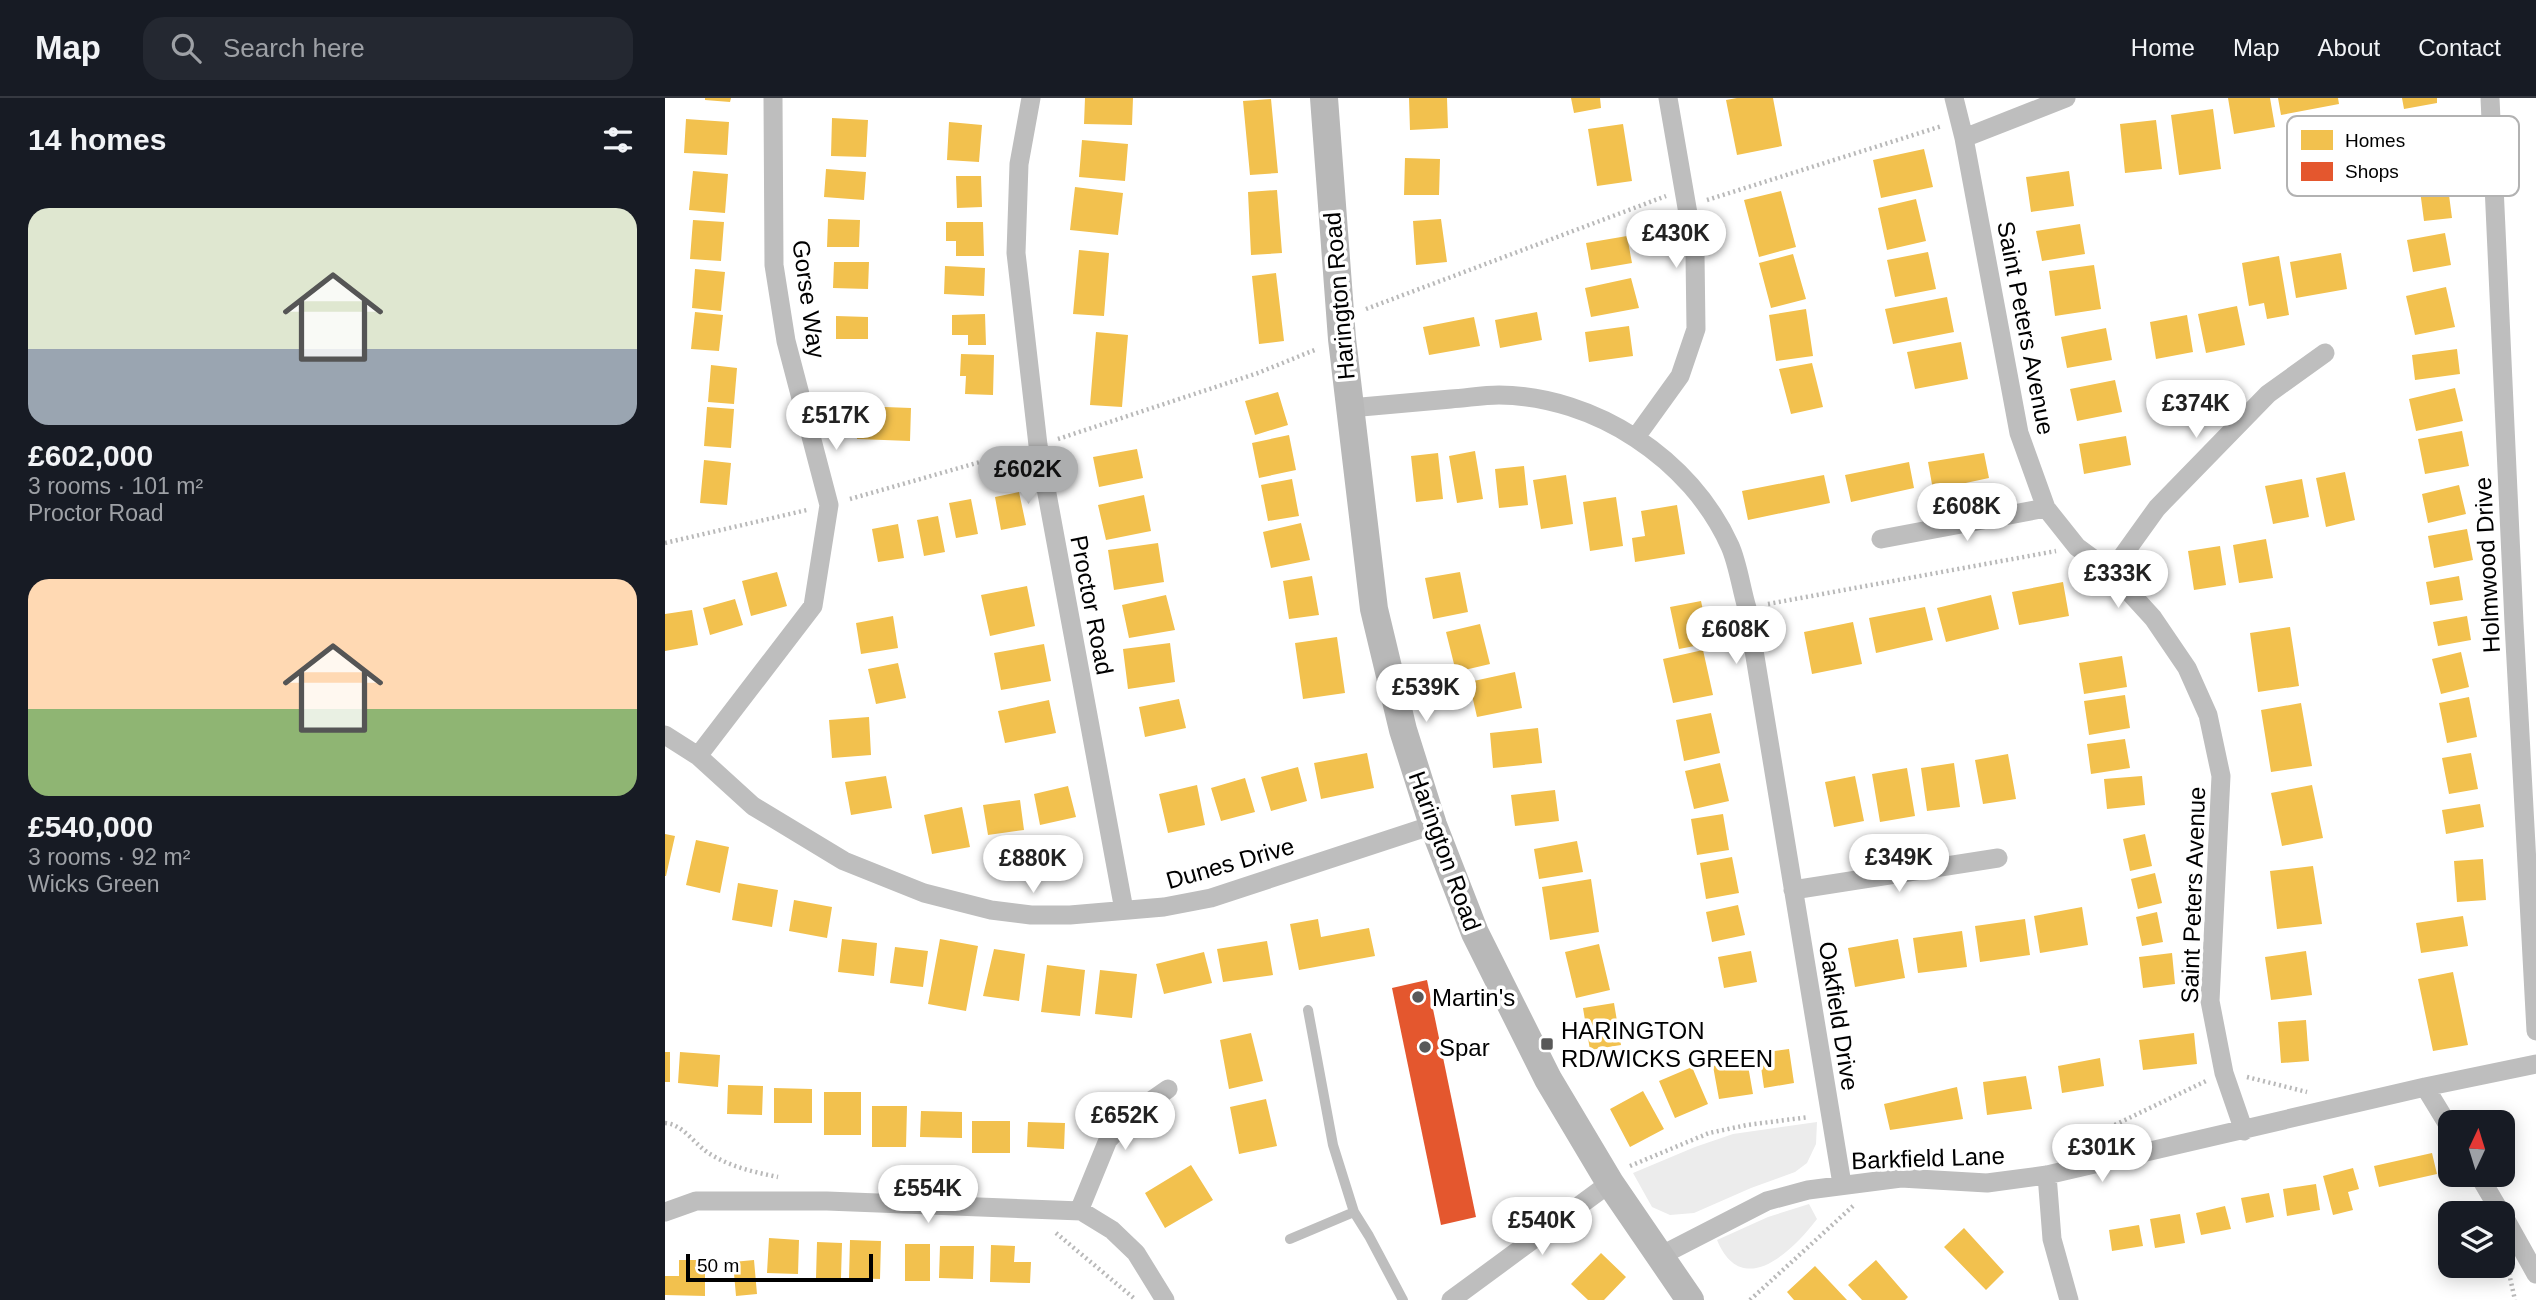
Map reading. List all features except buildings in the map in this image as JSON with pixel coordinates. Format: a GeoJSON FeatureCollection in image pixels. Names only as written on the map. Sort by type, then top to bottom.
{"type":"FeatureCollection","features":[{"type":"Feature","properties":{"kind":"street","name":"Gorse Way"},"geometry":{"type":"LineString","coordinates":[[698,756],[813,606],[829,505],[786,341],[774,265],[773,98]]}},
{"type":"Feature","properties":{"kind":"street","name":"Proctor Road"},"geometry":{"type":"LineString","coordinates":[[1031,98],[1019,164],[1016,253],[1040,459],[1124,911]]}},
{"type":"Feature","properties":{"kind":"street","name":"Harington Road"},"geometry":{"type":"LineString","coordinates":[[1324,98],[1342,339],[1374,609],[1403,730],[1433,825],[1481,946],[1548,1079],[1608,1180],[1690,1300]]}},
{"type":"Feature","properties":{"kind":"street"},"geometry":{"type":"LineString","coordinates":[[1636,437],[1680,376],[1696,329],[1695,254],[1668,98]]}},
{"type":"Feature","properties":{"kind":"street","name":"Saint Peters Avenue"},"geometry":{"type":"LineString","coordinates":[[1954,98],[1964,138],[2019,433],[2046,508],[2077,547],[2111,572],[2153,618],[2187,668],[2208,715],[2221,776],[2210,1001],[2224,1073],[2244,1131]]}},
{"type":"Feature","properties":{"kind":"street"},"geometry":{"type":"LineString","coordinates":[[1964,138],[2066,98]]}},
{"type":"Feature","properties":{"kind":"street","name":"Holmwood Drive"},"geometry":{"type":"LineString","coordinates":[[2490,98],[2491,116]]}},
{"type":"Feature","properties":{"kind":"street","name":"Holmwood Drive"},"geometry":{"type":"LineString","coordinates":[[2494,196],[2536,1031]]}},
{"type":"Feature","properties":{"kind":"street"},"geometry":{"type":"LineString","coordinates":[[2111,572],[2157,508],[2268,394],[2325,353]]}},
{"type":"Feature","properties":{"kind":"street","name":"Oakfield Drive"},"geometry":{"type":"LineString","coordinates":[[1350,408],[1500,395],[1551,402],[1599,418],[1636,437],[1678,471],[1709,509],[1731,547],[1747,608],[1842,1184]]}},
{"type":"Feature","properties":{"kind":"street"},"geometry":{"type":"LineString","coordinates":[[1881,539],[2046,508]]}},
{"type":"Feature","properties":{"kind":"street","name":"Dunes Drive"},"geometry":{"type":"LineString","coordinates":[[665,735],[698,756],[753,806],[844,861],[924,893],[991,910],[1031,915],[1124,911],[1212,898],[1433,825]]}},
{"type":"Feature","properties":{"kind":"street"},"geometry":{"type":"LineString","coordinates":[[1793,890],[1998,858]]}},
{"type":"Feature","properties":{"kind":"street","name":"Barkfield Lane"},"geometry":{"type":"LineString","coordinates":[[1660,1256],[1767,1201],[1842,1184],[1901,1178],[1987,1183],[2047,1175],[2425,1087],[2536,1064]]}},
{"type":"Feature","properties":{"kind":"street"},"geometry":{"type":"LineString","coordinates":[[2425,1087],[2439,1110]]}},
{"type":"Feature","properties":{"kind":"street"},"geometry":{"type":"LineString","coordinates":[[1079,1211],[1108,1140],[1132,1114],[1168,1089]]}},
{"type":"Feature","properties":{"kind":"street"},"geometry":{"type":"LineString","coordinates":[[2047,1175],[2052,1239],[2070,1300]]}},
{"type":"Feature","properties":{"kind":"street"},"geometry":{"type":"LineString","coordinates":[[1451,1300],[1608,1180]]}},
{"type":"Feature","properties":{"kind":"street"},"geometry":{"type":"LineString","coordinates":[[665,1212],[696,1202],[814,1201],[1079,1211],[1112,1230],[1136,1253],[1165,1300]]}},
{"type":"Feature","properties":{"kind":"street"},"geometry":{"type":"LineString","coordinates":[[2515,1237],[2536,1274]]}},
{"type":"Feature","properties":{"kind":"lane"},"geometry":{"type":"LineString","coordinates":[[1308,1010],[1333,1145],[1354,1212],[1403,1300]]}},
{"type":"Feature","properties":{"kind":"lane"},"geometry":{"type":"LineString","coordinates":[[1290,1239],[1354,1212]]}},
{"type":"Feature","properties":{"kind":"path"},"geometry":{"type":"LineString","coordinates":[[1747,608],[2077,547]]}},
{"type":"Feature","properties":{"kind":"path"},"geometry":{"type":"LineString","coordinates":[[2068,1148],[2224,1073],[2316,1093]]}},
{"type":"Feature","properties":{"kind":"path"},"geometry":{"type":"LineString","coordinates":[[1608,1180],[1709,1133],[1747,1125],[1831,1115]]}},
{"type":"Feature","properties":{"kind":"path"},"geometry":{"type":"LineString","coordinates":[[665,1123],[674,1124],[709,1153],[744,1170],[780,1178]]}},
{"type":"Feature","properties":{"kind":"path"},"geometry":{"type":"LineString","coordinates":[[1750,1300],[1882,1180]]}},
{"type":"Feature","properties":{"kind":"path"},"geometry":{"type":"LineString","coordinates":[[1046,1229],[1058,1234],[1136,1300]]}},
{"type":"Feature","properties":{"kind":"shaded area"},"geometry":{"type":"Polygon","coordinates":[[[1817,1122],[1816,1144],[1807,1163],[1795,1172],[1694,1213],[1670,1215],[1652,1207],[1633,1173],[1733,1134],[1817,1122]]]}},
{"type":"Feature","properties":{"kind":"shaded area"},"geometry":{"type":"Polygon","coordinates":[[[1809,1204],[1817,1219],[1794,1245],[1767,1264],[1753,1268],[1740,1267],[1727,1258],[1717,1240],[1768,1217],[1809,1204]]]}},
{"type":"Feature","properties":{"kind":"place","name":"Martin's"},"geometry":{"type":"Point","coordinates":[1418,997]}},
{"type":"Feature","properties":{"kind":"place","name":"HARINGTON RD/WICKS GREEN"},"geometry":{"type":"Point","coordinates":[1547,1044]}},
{"type":"Feature","properties":{"kind":"place","name":"Spar"},"geometry":{"type":"Point","coordinates":[1425,1047]}}]}
